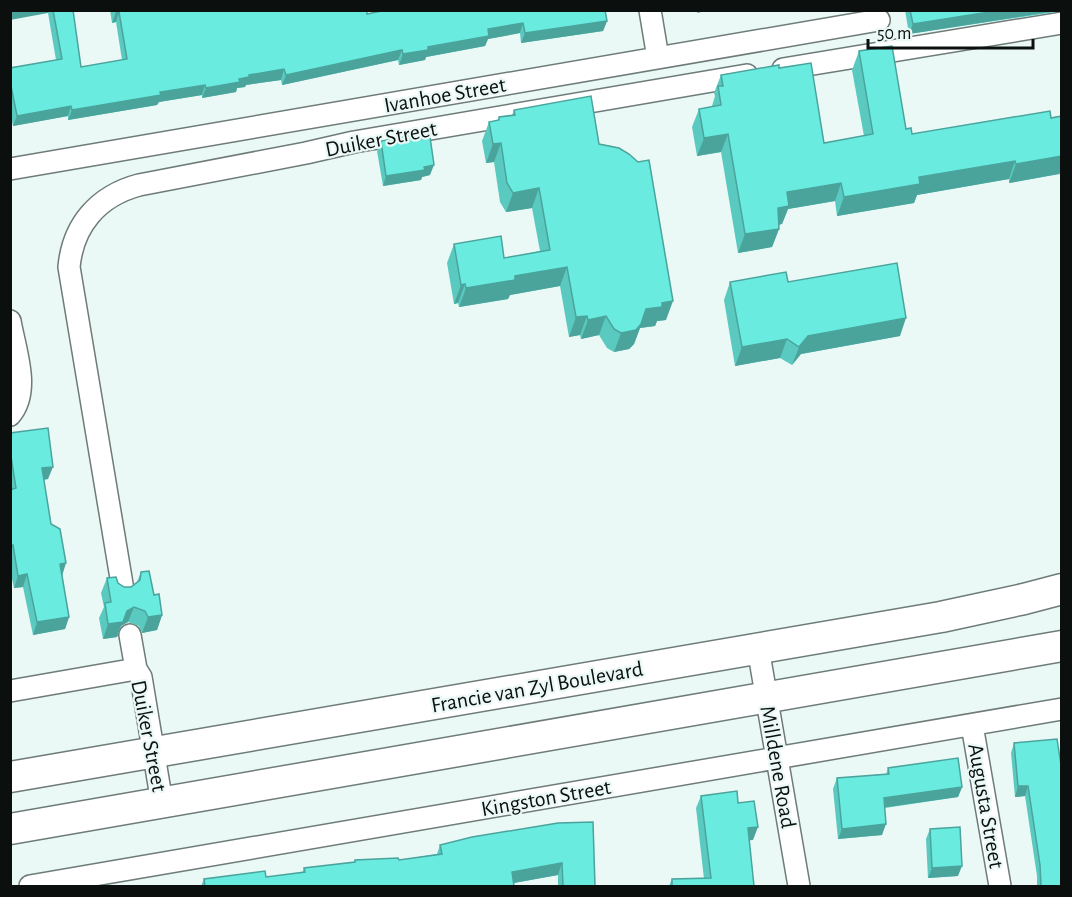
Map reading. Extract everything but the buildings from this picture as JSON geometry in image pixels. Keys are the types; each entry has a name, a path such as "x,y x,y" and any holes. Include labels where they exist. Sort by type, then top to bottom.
{"main road":[{"name":"Francie van Zyl Boulevard","path":"10,777 941,617 1062,589"},
{"path":"941,617 1028,610 1062,602"},
{"path":"10,829 1062,646"}],"street":[{"path":"650,10 658,58"},
{"name":"Ivanhoe Street","path":"10,169 879,20"},
{"name":"Duiker Street","path":"123,590 69,267 74,242 82,224 92,210 112,195 139,185 354,142 1062,24"},
{"path":"10,321 21,383 20,400 13,411"},
{"name":"Duiker Street","path":"130,635 136,669 141,677 162,802"},
{"name":"Milldene Road","path":"758,648 799,886"},
{"name":"Duiker Street","path":"10,691 136,669"},
{"name":"Kingston Street","path":"30,886 1062,709"},
{"name":"Augusta Street","path":"972,725 1000,886"}]}
